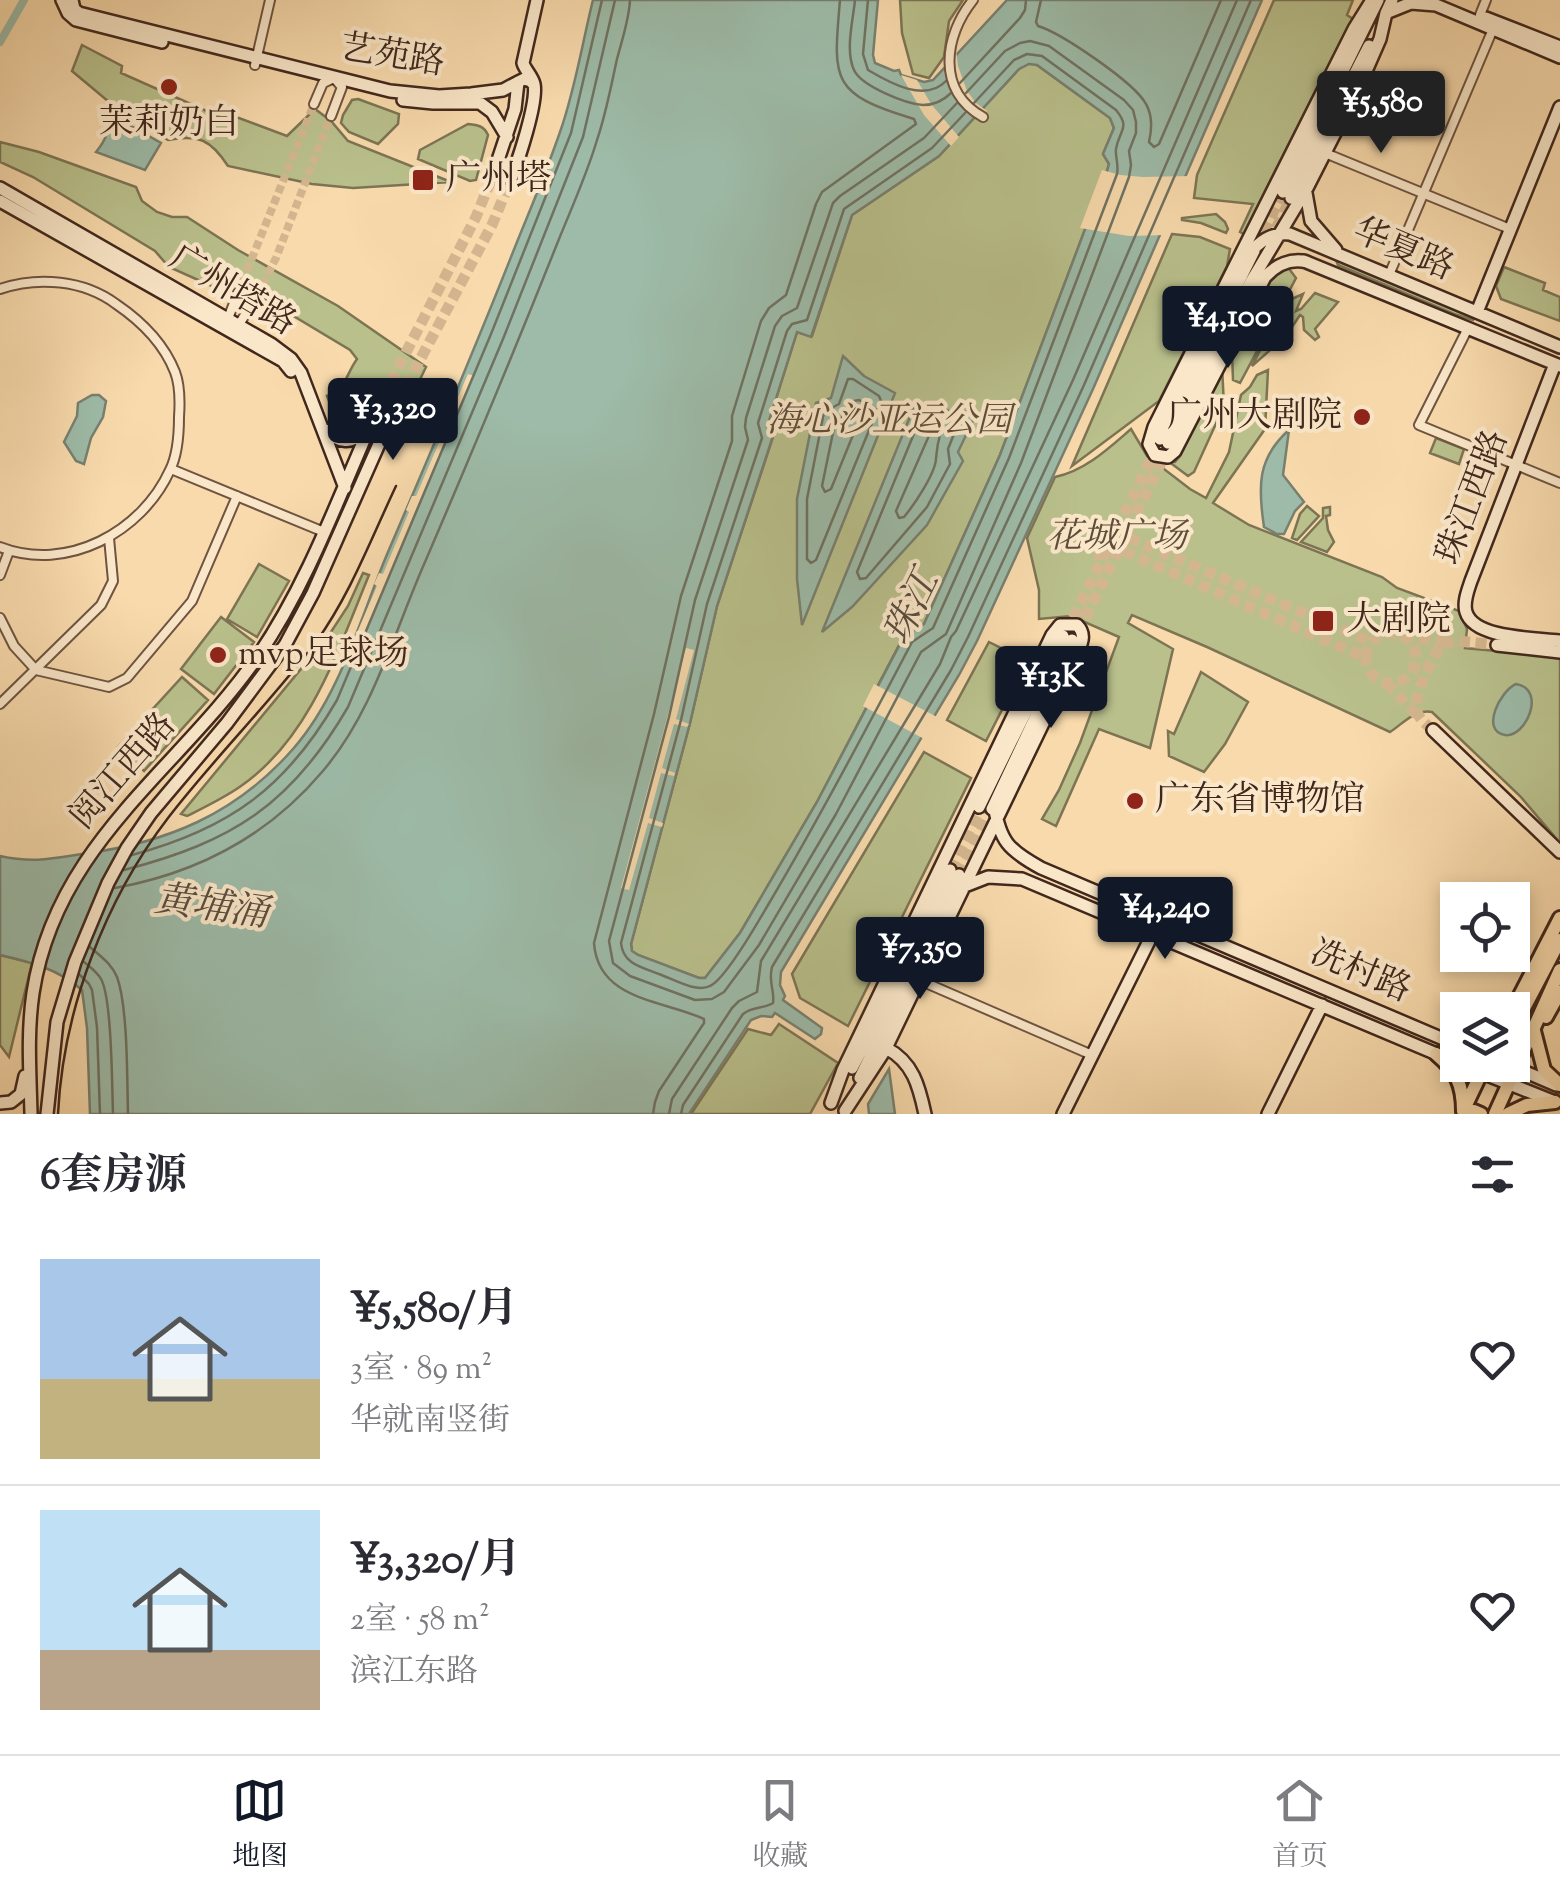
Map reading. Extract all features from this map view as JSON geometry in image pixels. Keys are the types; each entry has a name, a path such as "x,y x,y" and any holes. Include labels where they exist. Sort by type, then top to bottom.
{"main road":[{"name":"艺苑路","path":"62,0 76,20 256,62"},
{"name":"艺苑路","path":"72,0 79,13 333,82 418,102 480,104 492,112 506,137"},
{"path":"511,179 534,85 522,62 537,0"},
{"path":"1307,262 1291,261 1265,277 1175,452 1160,457 1152,452 1149,444 1154,427 1243,275 1281,233 1287,195 1354,29 1375,0"},
{"path":"1243,275 1246,258 1287,195 1392,0"},
{"path":"1441,0 1560,47"},
{"path":"1386,13 1410,3 1428,3 1560,57"},
{"path":"1334,272 1328,262 1330,256 1339,253 1311,221 1307,188 1380,39 1386,13"},
{"name":"艺苑路","path":"333,82 440,96 494,92 527,79 534,85"},
{"path":"494,175 515,109 518,82"},
{"path":"1477,312 1560,107"},
{"name":"广州塔路","path":"0,188 291,359 305,382 342,490"},
{"path":"1287,195 1307,188"},
{"name":"广州塔路","path":"0,201 231,325 282,361 293,374 351,507"},
{"path":"1256,240 1281,233"},
{"name":"华夏路","path":"1281,233 1339,253 1560,347"},
{"path":"1164,441 1256,240"},
{"name":"华夏路","path":"1243,275 1280,260 1307,262 1558,365"},
{"name":"珠江西路","path":"1558,365 1515,464 1467,592 1465,611 1475,626 1485,631 1560,641"},
{"name":"阅江西路","path":"31,1114 31,1014 39,967 59,910 93,849 254,661 291,602 384,397"},
{"name":"阅江西路","path":"48,1114 57,1022 96,910 127,848 285,645 313,593 398,402"},
{"path":"321,426 332,436 348,441 356,439 371,424"},
{"path":"827,1108 954,874 976,861 1082,644 1083,633 1076,625 1064,624 1052,635 954,874 844,1113"},
{"path":"844,1113 886,1048 919,980 967,828 1068,638 994,805 976,861"},
{"path":"1497,645 1560,652"},
{"path":"1433,730 1560,852"},
{"name":"冼村路","path":"994,805 1004,841 1027,860 1440,1037"},
{"path":"1020,878 1018,866 1027,860"},
{"name":"冼村路","path":"954,874 1020,878 1440,1056"},
{"path":"1522,992 1560,918"},
{"path":"1063,1114 1152,935"},
{"path":"1530,996 1560,940"},
{"path":"1530,1036 1560,970"},
{"path":"1534,1029 1545,1019 1560,992"},
{"path":"1268,1114 1322,1005"},
{"path":"1534,1029 1541,1062 1559,1093"},
{"path":"886,1048 900,1055 914,1076 925,1114"},
{"path":"1440,1050 1436,1054 1462,1086 1462,1112"},
{"path":"2,1109 21,1094 29,1052"},
{"path":"1530,1076 1559,1093"},
{"path":"1462,1112 1477,1082"},
{"name":"冼村路","path":"1505,1082 1559,1093"},
{"path":"1495,1114 1508,1084"},
{"path":"1508,1114 1559,1093"},
{"path":"1462,1112 1480,1114"}],"street":[{"path":"256,62 270,0"},
{"path":"973,0 959,18 949,52 950,72 958,92 983,117"},
{"path":"1480,16 1486,0"},
{"path":"1390,275 1493,29"},
{"path":"314,104 333,82"},
{"path":"331,116 333,82"},
{"path":"1325,154 1510,230"},
{"path":"0,288 31,282 81,286 110,299 144,326 177,376 178,434 171,469 128,525 88,548 58,554 5,549 0,576"},
{"path":"231,325 238,292"},
{"path":"231,325 257,296"},
{"path":"1468,328 1420,425 1560,483"},
{"path":"171,469 324,532"},
{"path":"0,618 14,646 36,670 109,687 127,678 192,601 237,496"},
{"path":"0,704 101,605 113,581 109,538"},
{"path":"919,980 1092,1055"}],"green space":[{"path":"900,0 963,0 949,21 944,57 929,78 913,74 902,33"},
{"path":"1274,0 1353,0 1347,15 1353,19 1246,235 1240,232 1253,204 1194,198 1197,175"},
{"path":"82,45 122,66 121,73 220,117 239,118 287,136 315,109 348,141 451,182 353,188 312,184 228,166 203,141 168,140 115,107 72,71"},
{"name":"海心沙亚运公园","path":"1029,63 1110,118 1114,128 1103,154 1109,164 1107,171 1000,455 924,624 915,630 908,628 817,802 740,933 705,978 638,955 631,944 717,606 775,431 767,427 797,332 812,336 852,215 939,156 1019,69"},
{"path":"352,100 399,114 398,124 378,144 349,132 341,123"},
{"path":"468,124 480,126 488,135 476,180 418,159 420,150"},
{"path":"0,142 136,187 142,201 157,212 187,217 338,306 426,367 410,400 381,390 362,427 352,432 339,427 327,396 343,384 357,359 350,350 255,293 216,288 169,267 155,251 33,177 0,162"},
{"path":"1216,214 1225,222 1226,233 1182,220 1182,218"},
{"path":"1172,234 1200,237 1230,249 1227,266 1159,401 1072,466"},
{"path":"1339,259 1475,316 1473,320 1454,314 1338,265"},
{"path":"1287,266 1296,278 1240,383 1233,380 1232,351 1270,278"},
{"path":"1504,267 1545,283 1543,290 1560,297 1560,321 1501,299 1496,286"},
{"path":"1315,293 1338,302 1315,329 1319,337 1315,340 1304,330 1300,315 1286,336 1252,366 1285,302 1303,294 1296,311"},
{"path":"1222,366 1224,406 1194,472 1188,476 1168,461 1175,462 1180,456"},
{"name":"花城广场","path":"1268,370 1265,429 1213,503 1249,525 1459,611 1467,629 1465,648 1560,657 1560,843 1520,796 1432,712 1414,715 1390,732 1132,615 1128,623 1173,649 1150,748 1099,729 1056,826 1042,819 1080,743 1119,637 1071,616 1039,619 1039,590 1027,538 1055,477 1086,464 1131,429 1147,456 1206,498 1229,452 1241,395 1257,375"},
{"path":"1436,438 1464,449 1459,464 1430,453"},
{"path":"1307,506 1319,516 1297,540 1292,538"},
{"path":"1330,507 1330,515 1326,516 1334,542 1327,552 1301,542 1323,518 1323,508"},
{"name":"mvp足球场","path":"259,564 289,581 257,637 227,619"},
{"path":"363,573 369,575 333,662 304,718 286,743 235,790 187,816 181,814 329,635"},
{"name":"mvp足球场","path":"221,617 254,642 214,694 181,669"},
{"path":"989,642 1027,661 986,741 947,720"},
{"path":"1201,672 1248,702 1204,772 1169,756 1168,731 1174,734"},
{"path":"182,677 208,700 144,771 118,747"},
{"path":"924,752 971,778 848,1026 800,998 792,974"},
{"path":"0,955 32,963 9,1057 0,1045"},
{"path":"779,1024 838,1063 810,1114 691,1114 748,1029 771,1035"}],"water":[{"name":"黄埔涌","path":"593,0 878,0 875,63 924,82 933,80 1007,0 1262,0 1093,389 977,641 781,972 783,1000 822,1028 821,1034 815,1039 775,1013 751,1020 689,1114 90,1114 82,990 44,967 0,955 0,856 32,860 113,849 198,822 224,808 271,772 310,727 348,655 543,177 570,100","holes":["1037,65 1110,118 1114,128 1103,154 1109,164 1107,171 1000,455 924,624 915,630 909,627 817,802 740,933 705,978 638,955 631,944 717,606 775,430 767,427 797,332 811,337 852,215 939,156 1019,69"]},
{"path":"108,113 161,143 145,170 96,152 106,134"},
{"path":"843,356 864,376 895,393 802,625 797,579 797,499 816,403 831,398"},
{"path":"92,395 106,401 84,464 76,461 64,442 77,416 78,403"},
{"path":"916,402 950,411 977,412 958,452 963,461 927,525 852,607 822,632"},
{"path":"1289,430 1283,475 1304,502 1284,534 1277,534 1264,527 1262,474 1271,451"},
{"path":"1516,684 1525,688 1532,703 1526,722 1513,734 1505,735 1498,732 1493,719 1504,694"},
{"path":"889,1069 895,1114 869,1114 868,1104"}],"pier":[{"path":"956,50 967,91 987,111 978,121 961,105 946,76 944,62"},
{"path":"901,75 917,80 959,137 951,146 924,115"},
{"path":"1102,170 1143,177 1191,176 1165,235 1129,236 1080,228"},
{"path":"468,374 474,376 360,644 353,642 377,586 374,584 379,573 383,574 409,512 406,510 412,496 416,496 441,438 438,436 443,424"},
{"path":"686,648 694,650 676,719 689,724 674,724 662,768 675,773 661,773 649,818 663,823 662,827 648,823 629,890 621,888"},
{"path":"874,684 939,718 926,740 863,706"}],"waterway":[{"path":"0,42 24,0"}],"tunnel":[{"path":"238,293 314,104"},
{"path":"257,296 276,258 331,116"},
{"path":"383,397 476,217 493,175"},
{"path":"398,401 492,225 511,179"},
{"path":"1256,247 1283,192"},
{"path":"1269,243 1291,198"},
{"path":"1078,633 1175,434"},
{"path":"1066,633 1157,447"},
{"path":"1100,560 1100,535 1120,518"},
{"path":"1129,538 1371,642"},
{"path":"1124,551 1366,658"},
{"path":"1391,633 1409,640 1416,658 1409,676 1391,683 1373,676 1366,658 1373,640 1391,633"},
{"path":"1403,636 1448,642"},
{"path":"1433,730 1420,717 1416,705 1424,677 1442,644 1459,641 1497,645"},
{"path":"1386,683 1418,716"},
{"path":"950,870 983,802"},
{"path":"959,875 995,803"}],"tram line":[{"path":"58,1114 68,1035 78,996 125,884 168,818 316,642 350,586 396,486"}],"place":[{"name":"茉莉奶白","path":"169,87"},
{"name":"广州塔","path":"423,180"},
{"name":"广州大剧院","path":"1362,417"},
{"name":"大剧院","path":"1323,621"},
{"name":"mvp足球场","path":"218,655"},
{"name":"广东省博物馆","path":"1135,801"}],"water label":[{"name":"珠江","path":"914,609"}]}
